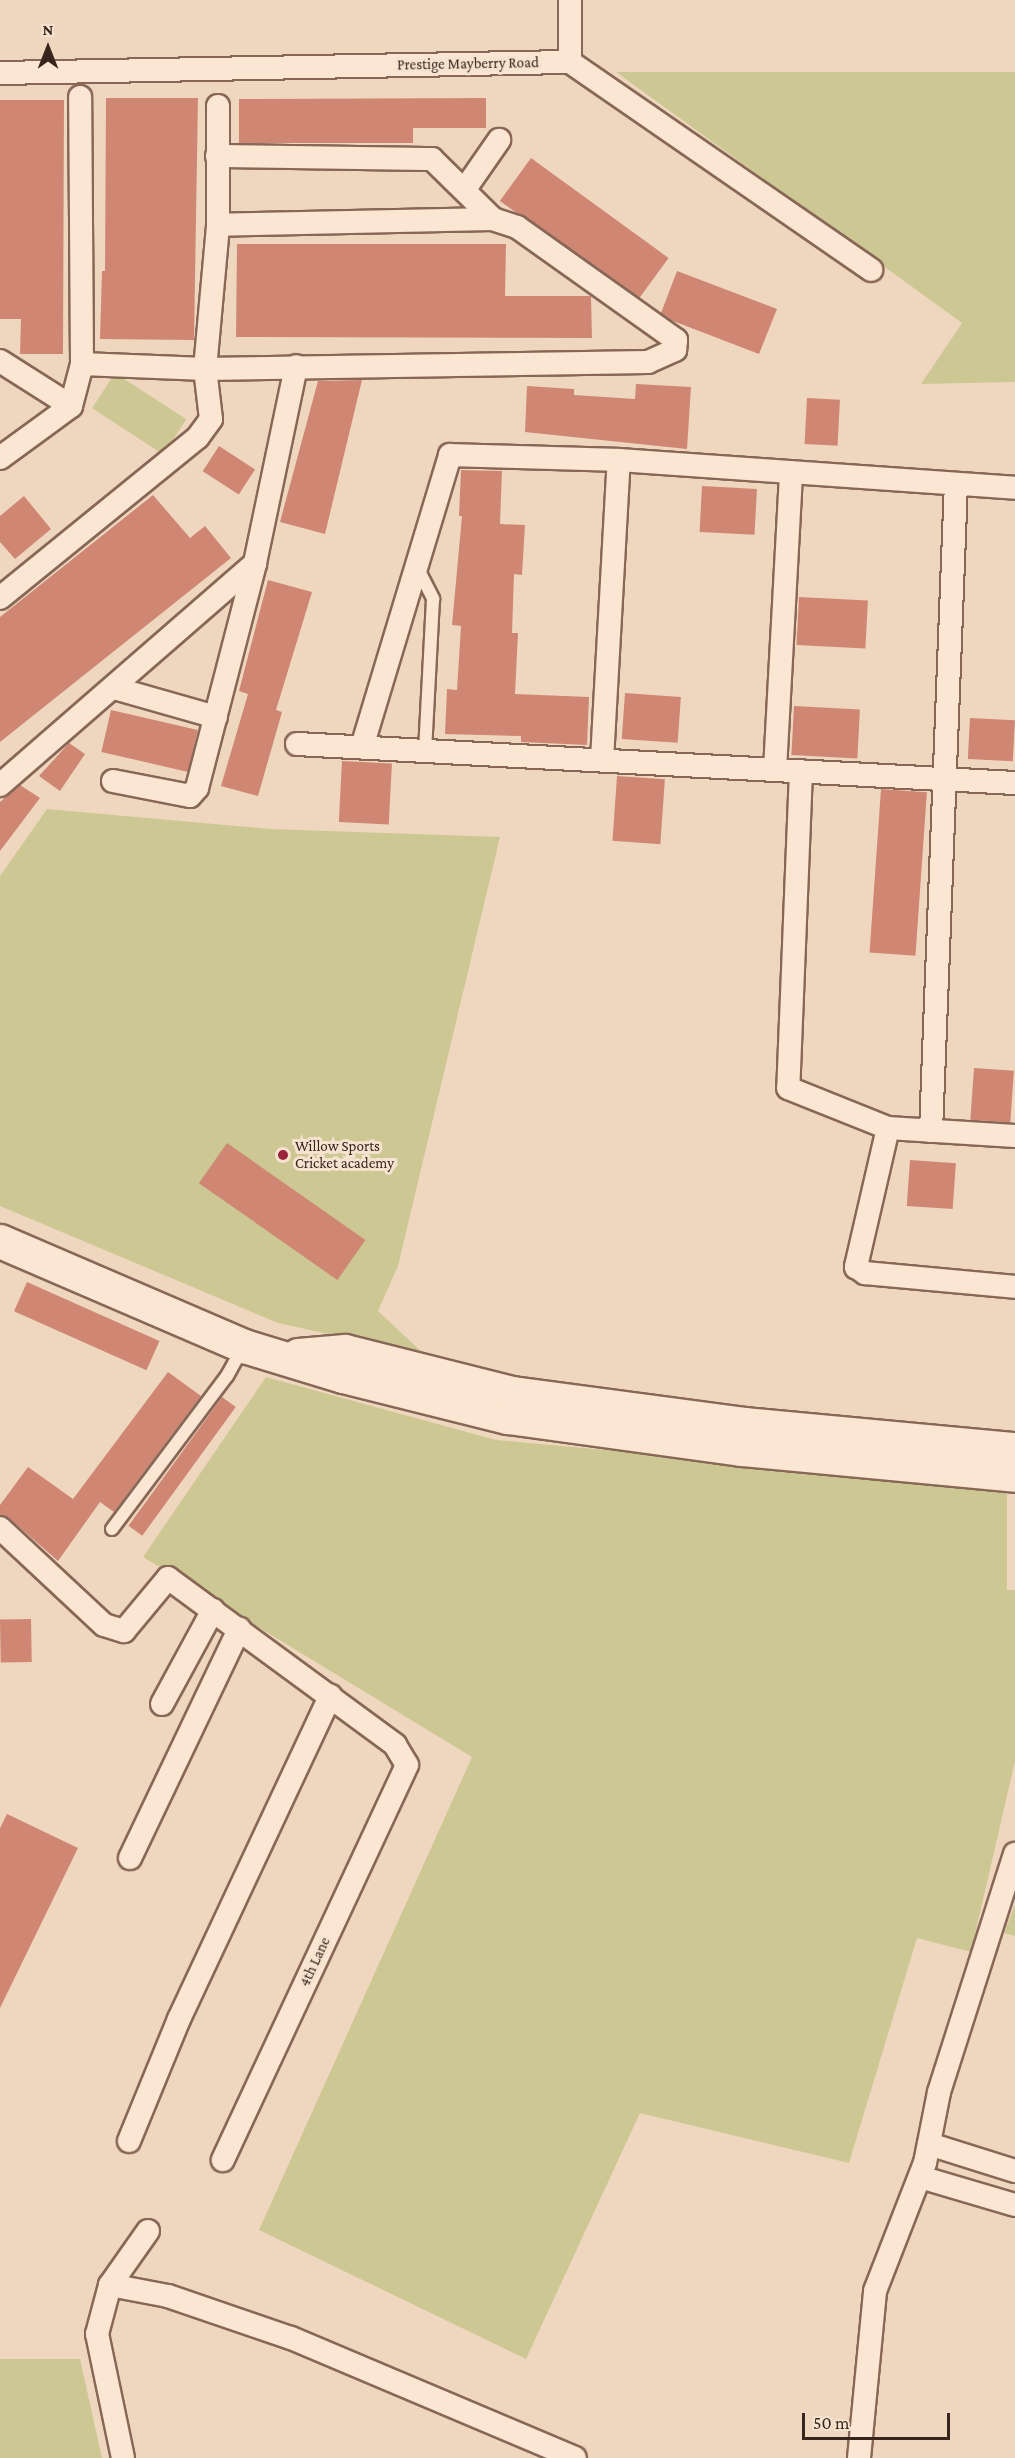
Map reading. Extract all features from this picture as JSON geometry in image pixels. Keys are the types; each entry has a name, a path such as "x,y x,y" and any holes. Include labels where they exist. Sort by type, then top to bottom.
{"street":[{"path":"570,0 570,62 872,270"},
{"name":"Prestige Mayberry Road","path":"0,73 570,62"},
{"path":"0,458 71,406 82,364 80,97"},
{"path":"0,598 198,437 211,419 205,369 218,225 218,106"},
{"path":"465,189 499,140"},
{"path":"217,156 432,159 493,219"},
{"path":"82,364 205,369 648,362 675,350 676,340 517,226 493,219 218,225"},
{"path":"0,361 71,406"},
{"path":"113,781 194,794 255,563 296,366"},
{"path":"362,747 450,455 619,460 1015,488"},
{"path":"602,760 619,460"},
{"path":"775,770 791,472"},
{"path":"931,1131 947,779 956,484"},
{"path":"0,785 255,563"},
{"path":"114,688 216,717"},
{"path":"297,744 1015,783"},
{"path":"801,771 788,1088 888,1128 1015,1136"},
{"path":"888,1128 856,1268 865,1273 1015,1287"},
{"path":"0,1241 243,1346 284,1356 343,1376 508,1417 741,1449 1015,1475"},
{"path":"284,1356 345,1351 512,1393 744,1424 1015,1449"},
{"path":"0,1528 104,1625 124,1631 168,1578 330,1696 179,2019 129,2141"},
{"path":"162,1704 213,1610"},
{"path":"130,1858 239,1629"},
{"name":"4th Lane","path":"223,2160 406,1765 395,1744 330,1696"},
{"path":"859,2458 875,2291 920,2177 939,2092 1015,1854"},
{"path":"929,2144 1015,2171"},
{"path":"920,2177 1015,2205"},
{"path":"123,2458 97,2334 110,2285 148,2231"},
{"path":"110,2285 168,2296 291,2338 575,2458"}],"lane":[{"path":"417,566 433,599 425,751"},
{"path":"112,1529 227,1376 243,1346"}],"shaded area":[{"path":"616,72 1015,72 1015,382 921,384 962,323"},
{"path":"115,373 186,419 163,455 92,408"},
{"name":"Willow Sports Cricket academy","path":"47,809 270,829 500,837 398,1266 378,1311 425,1355 278,1323 0,1206 0,876"},
{"path":"266,1377 496,1440 1007,1487 1007,1590 1015,1590 1015,1761 971,1952 917,1938 849,2163 640,2113 526,2359 259,2230 472,1757 143,1557"},
{"path":"1015,1904 1015,1936 1004,1933"},
{"path":"0,2359 80,2359 102,2458 0,2458"}],"building":[{"path":"106,98 198,98 194,340 100,339 102,271 105,271"},
{"path":"486,98 486,128 413,128 413,143 239,143 239,99"},
{"path":"0,100 64,100 63,354 20,354 21,319 0,319"},
{"path":"531,158 669,258 637,301 500,201"},
{"path":"237,244 506,244 505,296 591,296 592,338 236,337"},
{"path":"677,271 777,309 759,354 673,321 661,313"},
{"path":"362,380 325,534 280,522 318,381"},
{"path":"636,384 691,387 687,449 525,432 527,386 574,389 574,395 635,399"},
{"path":"807,398 840,400 838,446 805,444"},
{"path":"219,446 255,469 239,495 203,471"},
{"path":"461,470 502,471 500,524 525,525 522,575 514,574 512,633 518,633 515,694 589,697 587,745 521,742 521,736 445,734 447,689 457,690 461,626 452,625 462,516 459,516"},
{"path":"702,486 757,489 755,535 700,532"},
{"path":"153,495 190,538 205,526 231,558 0,742 0,617"},
{"path":"24,496 51,529 15,559 0,542 0,516"},
{"path":"268,580 312,592 276,710 282,712 258,796 221,786 248,694 239,691"},
{"path":"799,597 868,601 865,649 796,645"},
{"path":"625,693 681,697 678,743 622,739"},
{"path":"794,706 860,709 857,758 791,755"},
{"path":"111,710 198,730 188,772 101,752"},
{"path":"970,718 1015,720 1013,761 968,759"},
{"path":"69,743 85,754 60,791 39,776"},
{"path":"342,761 392,764 389,825 339,822"},
{"path":"617,776 665,779 660,844 612,841"},
{"path":"20,785 40,798 0,851 0,802"},
{"path":"881,789 927,792 915,956 870,953"},
{"path":"974,1068 1014,1071 1010,1123 970,1120"},
{"path":"227,1143 365,1240 337,1280 199,1183"},
{"path":"910,1160 956,1163 953,1209 907,1206"},
{"path":"27,1282 159,1341 146,1370 14,1311"},
{"path":"168,1372 201,1396 114,1512 100,1502 58,1561 9,1518 0,1515 0,1505 28,1467 73,1499"},
{"path":"222,1397 236,1407 142,1536 129,1526"},
{"path":"31,1619 32,1662 1,1663 0,1620"},
{"path":"7,1814 78,1848 0,2008 0,1828"}],"place":[{"name":"Willow Sports Cricket academy","path":"283,1155"}]}
